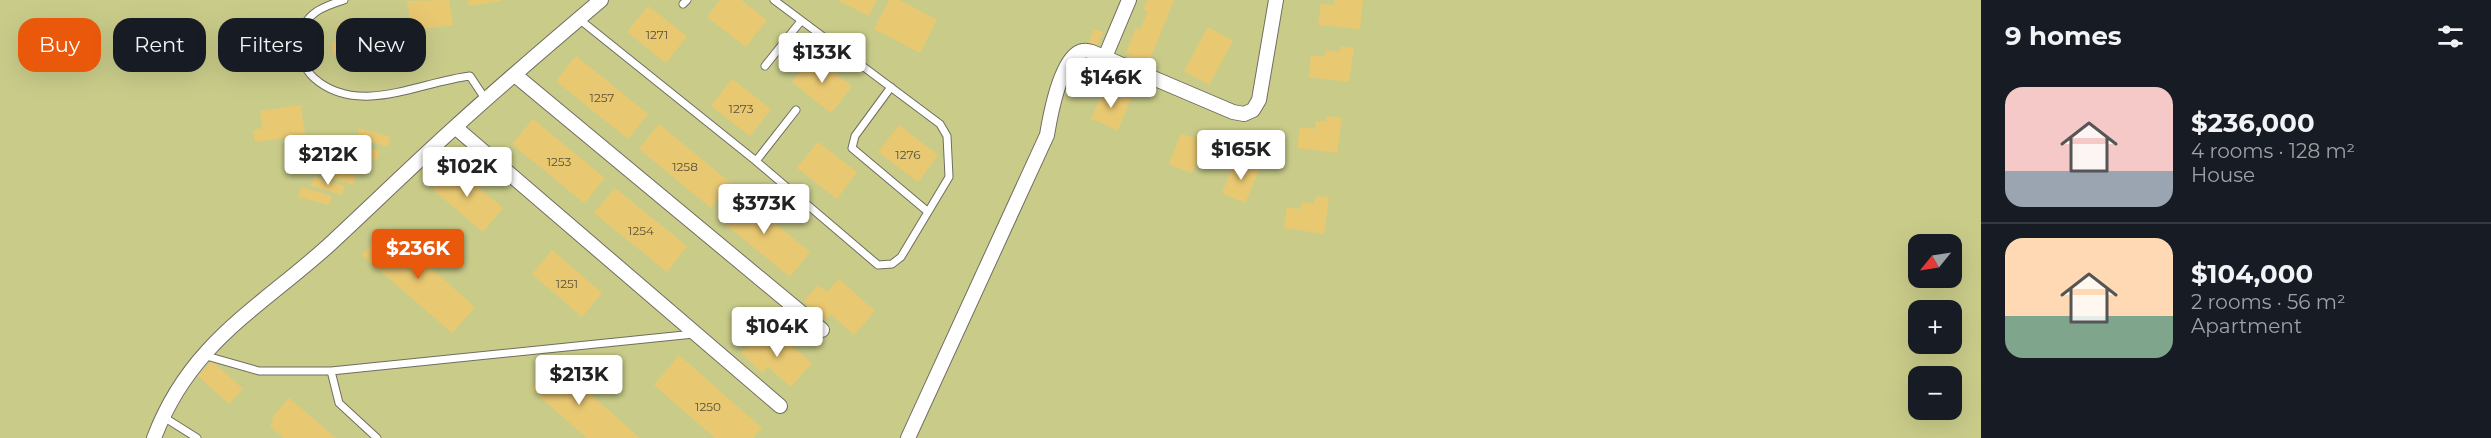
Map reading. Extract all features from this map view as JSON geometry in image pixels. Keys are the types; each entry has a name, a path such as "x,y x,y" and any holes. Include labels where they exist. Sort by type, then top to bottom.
{"street":[{"path":"154,438 162,416 183,382 203,355 234,322 326,247 455,127 601,0"},
{"path":"1105,57 1129,0"},
{"path":"908,438 1047,135 1059,83 1073,56 1082,51 1092,52 1233,112 1244,114 1254,110 1259,100 1276,0"},
{"path":"515,75 822,330"},
{"path":"455,127 780,406"}],"lane":[{"path":"344,0 310,15 301,34 300,54 307,72 320,83 333,91 351,96 376,96 470,76 486,100"},
{"path":"579,19 756,161 879,265 891,264 901,257 949,177 947,136 940,124 774,0"},
{"path":"765,66 801,21"},
{"path":"891,87 855,136 852,148 927,211"},
{"path":"756,161 796,110"},
{"path":"203,355 259,370 331,371 695,334"},
{"path":"331,371 339,403 378,438"},
{"path":"162,416 196,438"}],"green space":[{"path":"0,0 1981,0 1981,438 0,438"}],"building":[{"path":"449,0 453,25 426,29 426,18 410,18 407,1"},
{"path":"468,0 501,0 501,1 469,6"},
{"path":"720,0 741,0 767,20 746,47 707,17"},
{"path":"838,0 877,0 868,16"},
{"path":"889,0 900,0 937,20 920,53 874,29"},
{"path":"1147,0 1174,0 1146,69 1128,61 1130,54 1126,53 1136,28 1140,30 1148,12 1143,10"},
{"path":"1335,0 1363,0 1360,29 1318,25 1321,4 1334,5"},
{"path":"648,6 687,36 666,63 627,32"},
{"path":"1208,27 1233,41 1209,85 1184,71"},
{"path":"1094,29 1103,32 1097,46 1089,42"},
{"path":"336,41 336,55 333,55 331,42"},
{"path":"1341,46 1354,48 1349,82 1309,77 1311,55 1325,57 1326,50 1340,52"},
{"path":"576,56 648,114 628,139 556,81"},
{"path":"813,56 852,86 831,113 792,82"},
{"path":"732,79 771,109 750,136 711,106"},
{"path":"1104,88 1131,99 1118,130 1091,119"},
{"path":"301,105 305,135 255,142 253,130 262,128 260,111"},
{"path":"1327,116 1342,118 1337,153 1297,148 1300,127 1315,129 1316,121 1326,122"},
{"path":"533,119 605,178 584,203 512,144"},
{"path":"659,124 731,183 711,208 639,149"},
{"path":"899,125 938,155 918,182 878,152"},
{"path":"359,128 391,137 388,147 357,138"},
{"path":"1181,133 1195,139 1197,134 1206,137 1192,173 1169,164"},
{"path":"349,142 380,151 377,161 346,152"},
{"path":"818,142 857,172 837,199 797,168"},
{"path":"337,155 368,164 365,173 334,164"},
{"path":"1235,161 1248,166 1250,161 1261,166 1245,203 1222,193"},
{"path":"452,165 503,208 483,232 432,189"},
{"path":"325,167 356,175 353,185 322,176"},
{"path":"314,177 345,186 342,195 311,186"},
{"path":"301,187 332,196 329,205 298,197"},
{"path":"615,188 687,246 667,272 594,213"},
{"path":"738,193 810,252 790,277 718,218"},
{"path":"1316,196 1329,198 1324,234 1284,228 1287,207 1301,209 1302,202 1314,204"},
{"path":"386,228 475,307 452,333 362,255"},
{"path":"552,250 602,293 582,317 532,274"},
{"path":"839,279 875,311 854,335 831,314 826,320 804,301 818,285 827,292"},
{"path":"775,331 812,363 791,387 768,367 762,373 741,353 755,337 764,345"},
{"path":"679,355 762,428 753,438 715,438 654,385"},
{"path":"212,361 243,389 229,404 198,376"},
{"path":"554,362 640,438 587,438 531,389"},
{"path":"289,398 336,438 284,438 270,426 274,421 271,419"}]}
